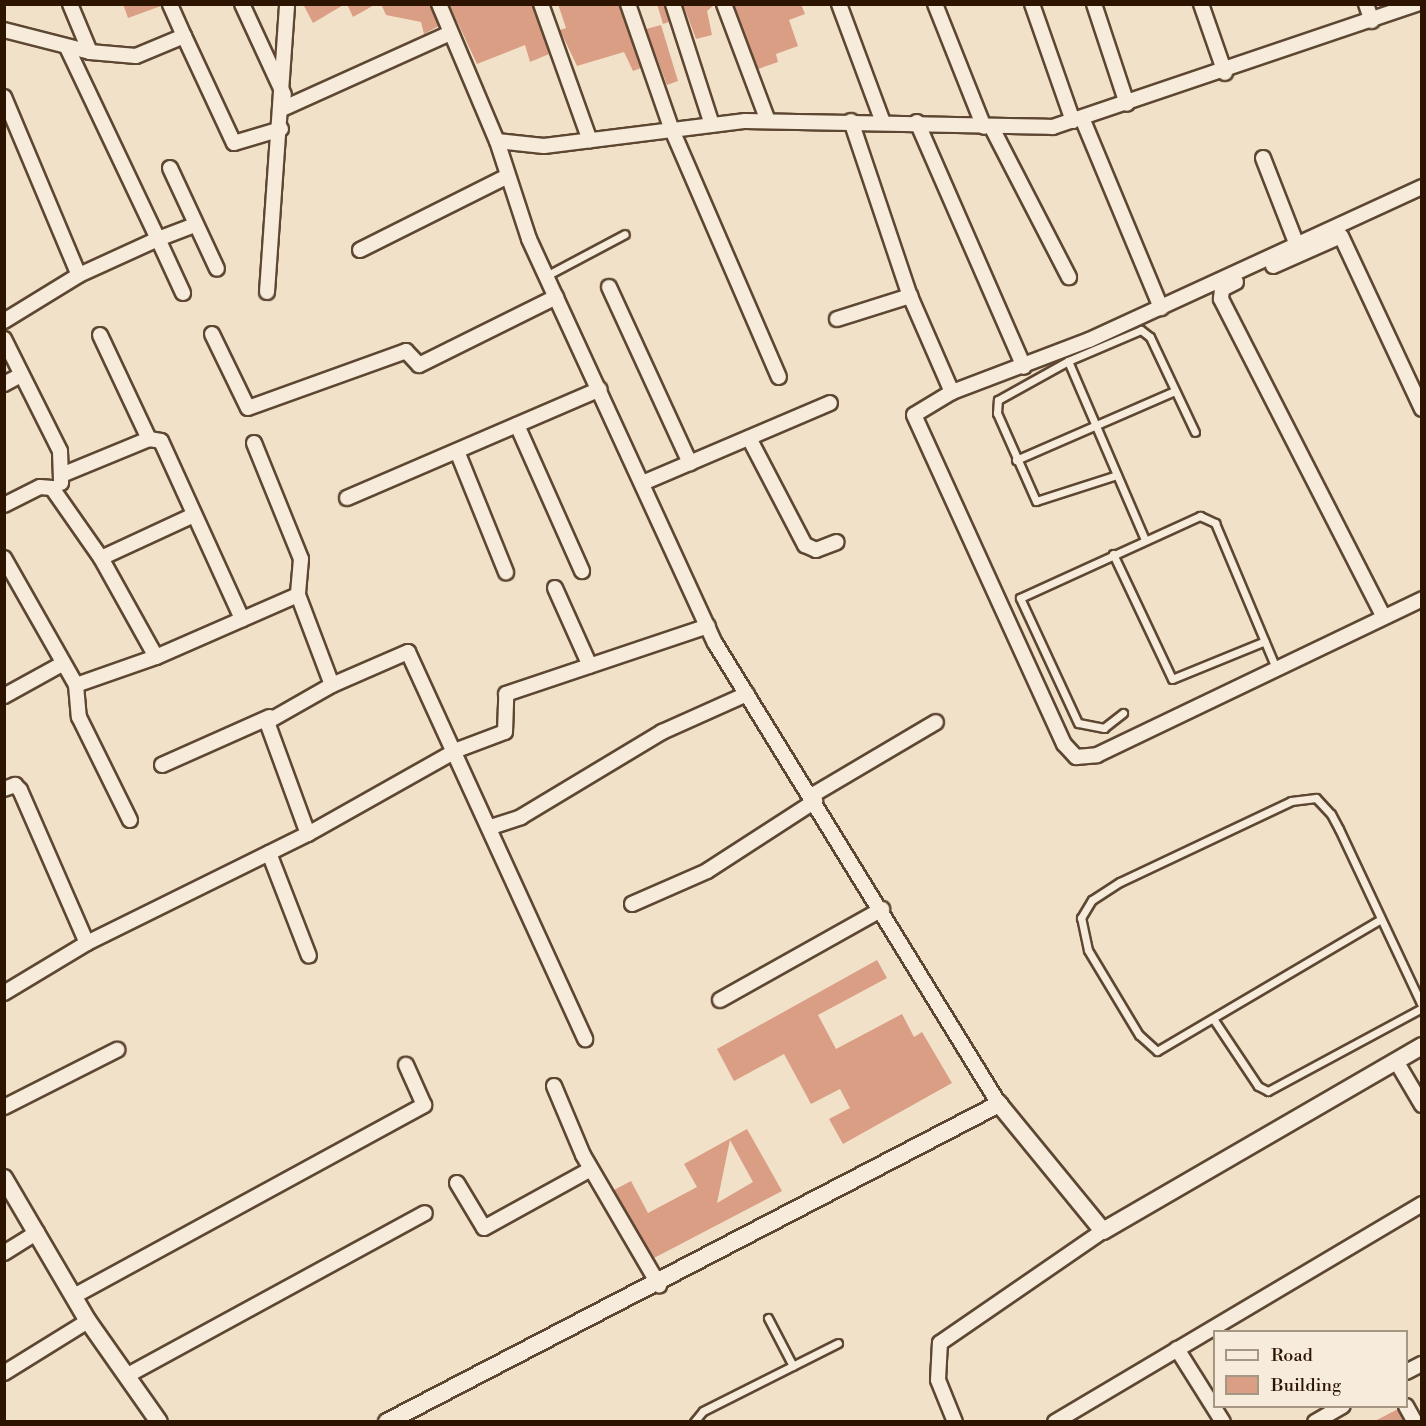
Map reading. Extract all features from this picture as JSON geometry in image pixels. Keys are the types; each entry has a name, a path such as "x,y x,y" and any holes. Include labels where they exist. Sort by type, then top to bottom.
{"street":[{"path":"70,4 90,52"},
{"path":"170,4 234,143 280,129"},
{"path":"242,4 283,103"},
{"path":"267,292 283,103 287,4"},
{"path":"439,4 497,141 546,276 645,482 708,626 747,694 882,909 999,1104 1103,1231"},
{"path":"541,4 590,141"},
{"path":"628,4 672,130 779,376"},
{"path":"673,4 712,125"},
{"path":"724,4 768,121"},
{"path":"839,4 883,122"},
{"path":"935,4 988,127 1069,277"},
{"path":"1032,4 1077,120 1161,308"},
{"path":"1094,4 1127,104"},
{"path":"1201,4 1225,73"},
{"path":"1366,4 1372,21"},
{"path":"497,141 544,147 712,125 768,121 917,122 988,127 1053,128 1225,73 1417,4"},
{"path":"6,28 90,52 136,56 184,36"},
{"path":"283,103 450,33"},
{"path":"67,47 183,293"},
{"path":"4,97 79,275"},
{"path":"851,122 910,296 951,392"},
{"path":"917,122 1024,367"},
{"path":"1263,158 1297,245"},
{"path":"170,168 216,269"},
{"path":"360,250 508,176"},
{"path":"1422,187 1161,308 1024,367 951,392 921,408 915,419 1070,752 1085,759 1422,599"},
{"path":"4,321 79,275 195,225"},
{"path":"1383,616 1220,292 1341,236 1422,409"},
{"path":"609,287 690,463"},
{"path":"837,319 910,296"},
{"path":"212,334 248,408 406,351 419,365 556,297"},
{"path":"100,335 149,439"},
{"path":"4,339 60,451 64,474 58,494"},
{"path":"4,384 21,375"},
{"path":"347,498 600,389"},
{"path":"645,482 830,404"},
{"path":"517,425 582,571"},
{"path":"749,438 805,545 816,550 837,542"},
{"path":"64,474 149,439 164,444 242,619"},
{"path":"254,443 301,559 298,595 332,685"},
{"path":"457,451 506,572"},
{"path":"4,506 40,487 58,494 102,558 156,657"},
{"path":"102,558 194,515"},
{"path":"4,558 62,664 76,685 79,717 129,820"},
{"path":"555,588 590,666"},
{"path":"76,685 156,657 298,595"},
{"path":"4,993 87,943 308,834 457,750 506,732 506,694 708,626"},
{"path":"162,765 408,652 457,750 585,1039"},
{"path":"4,696 62,664"},
{"path":"491,827 521,817 662,732 747,694"},
{"path":"270,717 269,735 308,834"},
{"path":"632,904 707,872 813,798 936,722"},
{"path":"4,789 15,785 20,790 87,943"},
{"path":"269,853 309,956"},
{"path":"720,1000 882,909"},
{"path":"956,1422 938,1380 940,1343 1103,1231 1422,1046"},
{"path":"4,1107 117,1050"},
{"path":"1396,1061 1422,1105"},
{"path":"74,1296 424,1105 406,1065"},
{"path":"554,1086 591,1169 659,1285"},
{"path":"387,1422 659,1285 999,1104"},
{"path":"457,1183 484,1228 591,1169"},
{"path":"4,1179 88,1321 159,1422"},
{"path":"1055,1422 1422,1204"},
{"path":"128,1375 425,1213"},
{"path":"4,1253 37,1232"},
{"path":"4,1373 88,1321"},
{"path":"1177,1349 1213,1406"},
{"path":"1408,1371 1422,1364"},
{"path":"1214,1408 1223,1422"},
{"path":"1315,1422 1341,1408"},
{"path":"1407,1408 1414,1422"}],"lane":[{"path":"546,276 625,234"},
{"path":"1117,475 1039,502 1016,460 997,413 998,400 1068,361 1141,330 1150,337 1195,432"},
{"path":"1068,361 1145,540"},
{"path":"1016,460 1175,392"},
{"path":"1123,713 1104,728 1078,723 1020,598 1145,540 1209,516 1276,668"},
{"path":"1113,554 1172,679 1265,641"},
{"path":"1214,1020 1258,1086 1268,1091 1422,1007 1381,919 1332,814 1316,798 1306,797 1092,900 1081,918 1088,950 1147,1045 1166,1050 1214,1020 1381,919"},
{"path":"768,1318 793,1366"},
{"path":"694,1422 703,1411 838,1343"}],"building":[{"path":"123,4 161,4 161,6 128,18"},
{"path":"303,4 345,4 313,23"},
{"path":"347,4 376,4 353,17"},
{"path":"381,4 430,4 439,26 424,34 421,22 386,15"},
{"path":"449,4 532,4 549,54 530,62 525,45 477,64"},
{"path":"558,4 619,4 641,68 633,71 624,52 577,66 560,30 566,28"},
{"path":"657,4 664,4 669,22 663,24"},
{"path":"683,4 715,4 707,11 712,35 696,39"},
{"path":"734,4 801,4 805,14 789,20 798,46 776,54 778,62 758,69"},
{"path":"661,25 678,81 667,85 646,29"},
{"path":"877,960 887,978 818,1015 836,1049 902,1014 914,1037 922,1032 952,1083 843,1144 829,1119 850,1108 840,1089 811,1104 784,1054 734,1081 717,1049"},
{"path":"747,1129 782,1191 654,1258 614,1190 631,1181 648,1213 697,1187 684,1164","holes":["730,1140 753,1182 717,1203"]},
{"path":"1398,1409 1404,1422 1373,1422"}]}
